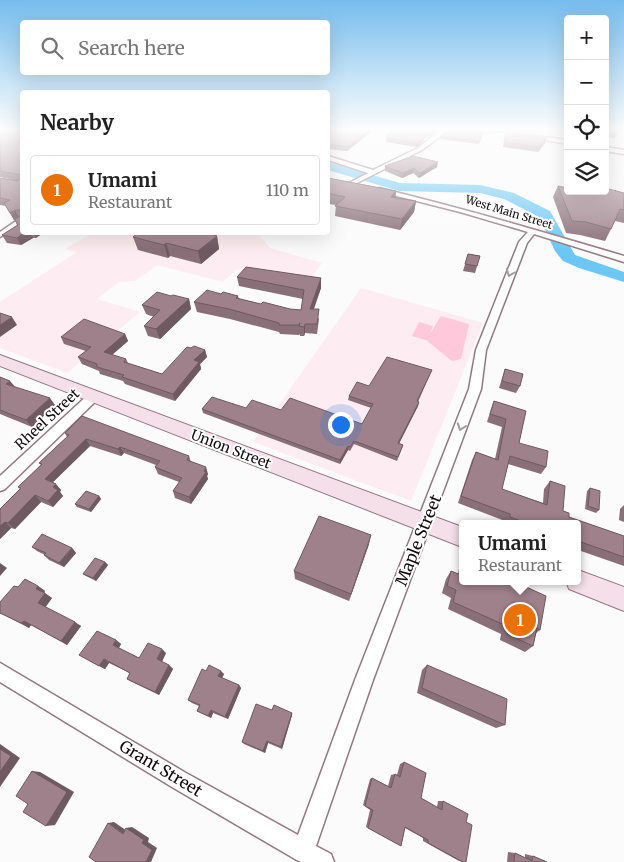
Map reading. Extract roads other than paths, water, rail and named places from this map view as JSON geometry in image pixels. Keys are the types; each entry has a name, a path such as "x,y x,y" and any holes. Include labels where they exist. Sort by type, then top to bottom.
{"main road":[{"name":"Union Street","path":"0,360 459,536"},
{"path":"581,583 624,599"}],"street":[{"path":"359,169 369,173 377,169"},
{"name":"West Main Street","path":"369,173 358,180 346,184 438,204 624,259"},
{"path":"0,235 20,222"},
{"name":"Maple Street","path":"303,851 370,664 474,389 481,350 522,242 533,231"},
{"name":"Rheel Street","path":"0,485 94,396"},
{"name":"Grant Street","path":"0,672 179,780 323,862"}],"waterway":[{"path":"339,169 399,187 480,189 509,196 545,214 563,251 569,258 624,277"}],"place":[{"name":"Umami","path":"520,620"}]}
